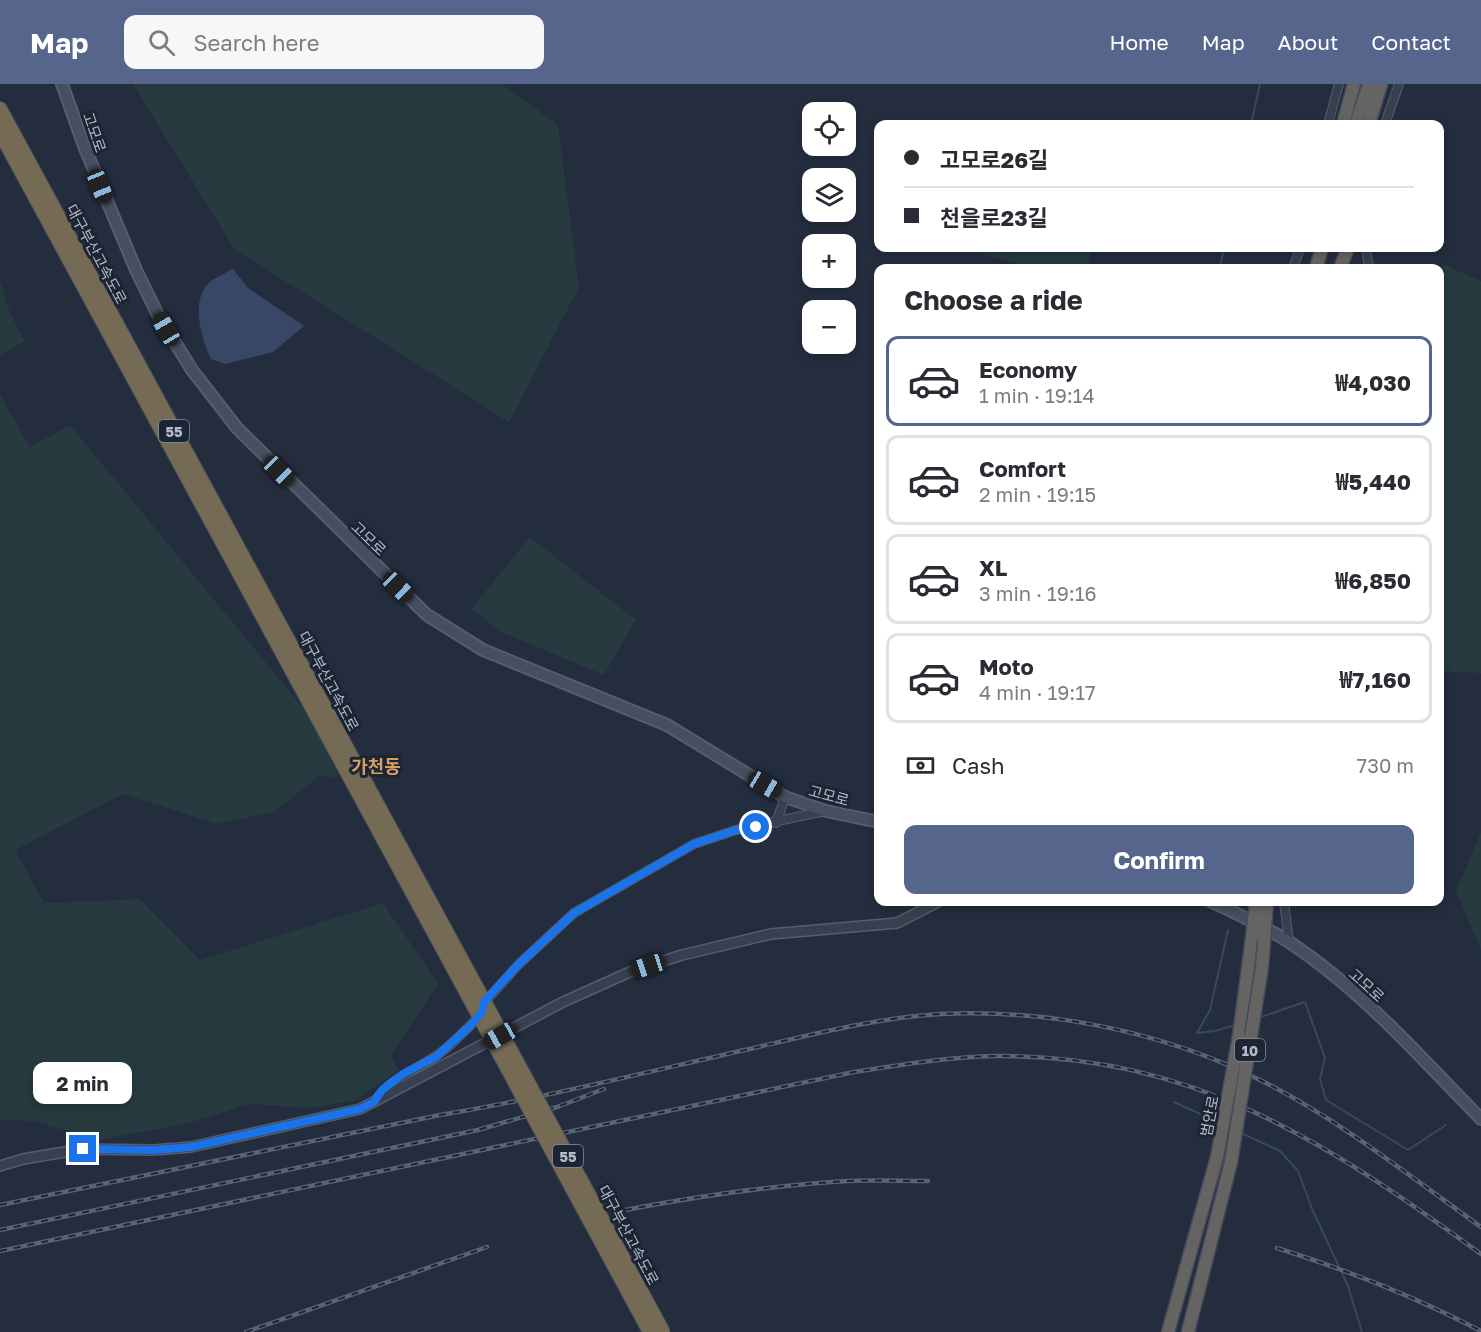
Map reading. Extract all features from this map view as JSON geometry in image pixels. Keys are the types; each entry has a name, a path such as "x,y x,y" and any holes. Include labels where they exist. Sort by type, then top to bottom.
{"highway":[{"path":"1344,120 1354,84"},
{"path":"1357,120 1369,84"},
{"path":"1370,120 1381,84"},
{"name":"대구부산고속도로","path":"0,109 467,983 650,1332"},
{"name":"대구부산고속도로","path":"0,132 344,754"},
{"name":"범안로","path":"1168,1332 1217,1157 1239,1036 1255,906"},
{"name":"범안로","path":"1188,1332 1231,1162 1262,967 1267,906"},
{"name":"대구부산고속도로","path":"467,983 663,1332"}],"main road":[{"name":"고모로","path":"62,84 116,226 174,344 237,428 427,615 483,650 667,725 785,797 826,811 874,821"},
{"name":"고모로","path":"1221,906 1289,942 1338,978 1371,1007 1480,1116"}],"street":[{"path":"1329,120 1339,84"},
{"path":"1386,120 1399,84"},
{"path":"1391,120 1404,84"},
{"path":"776,823 785,797"},
{"path":"374,1102 382,1090 403,1074 437,1056 470,1026 482,1012 484,1002 518,965 574,913 694,844 736,830 826,811"},
{"path":"0,1166 23,1159 83,1149 154,1150 191,1147 360,1109 446,1066 563,1002 632,971 682,955 771,934 897,923 930,906"},
{"path":"1284,906 1289,942"}],"green space":[{"path":"133,84 502,84 558,125 579,287 509,422 234,249"},
{"path":"976,252 1090,252 1089,264 1016,264"},
{"path":"1444,266 1481,281 1481,673 1444,671"},
{"path":"0,280 10,313 25,341 0,355"},
{"path":"0,395 30,447 70,425 296,699 311,719 338,774 336,779 321,775 274,812 217,824 123,794 15,850 44,903 140,899 200,960 383,903 438,984 391,1055 399,1070 354,1101 306,1108 249,1104 189,1123 99,1140 33,1121 0,1120"},
{"path":"530,537 636,620 604,675 501,632 471,609"},
{"path":"1481,832 1481,950 1456,891"}],"water":[{"path":"233,269 248,288 304,326 273,352 225,364 211,359 201,329 199,307 205,287 212,280"}],"waterway":[{"path":"1252,120 1260,84"},
{"path":"1221,264 1223,252"},
{"path":"1197,1033 1210,1010 1228,930"},
{"path":"1258,1018 1305,1002 1325,1058 1320,1079 1326,1100 1408,1150 1446,1125"},
{"path":"1197,1033 1235,1025"},
{"path":"1174,1102 1218,1122"},
{"path":"1239,1132 1280,1151 1298,1171 1313,1211 1348,1286 1362,1332"}],"railway":[{"path":"0,1205 555,1093 842,1028 916,1016 982,1013 1024,1015 1107,1027 1148,1037 1226,1065 1264,1082 1321,1114 1481,1227"},
{"path":"0,1251 854,1072 941,1060 994,1056 1066,1059 1132,1070 1195,1088 1254,1112 1312,1142 1424,1213 1481,1254"},
{"path":"0,1230 478,1130 557,1107 604,1089"},
{"path":"625,1210 793,1185 849,1181 928,1181"},
{"path":"246,1332 487,1247"},
{"path":"1277,1248 1381,1285 1481,1331"}],"district":[{"name":"가천동","path":"376,766"}],"route":[{"path":"83,1149 154,1150 191,1147 360,1109 374,1102 382,1090 403,1074 437,1056 470,1026 484,1009 484,1002 518,965 574,913 694,844 736,830 756,827"}]}
